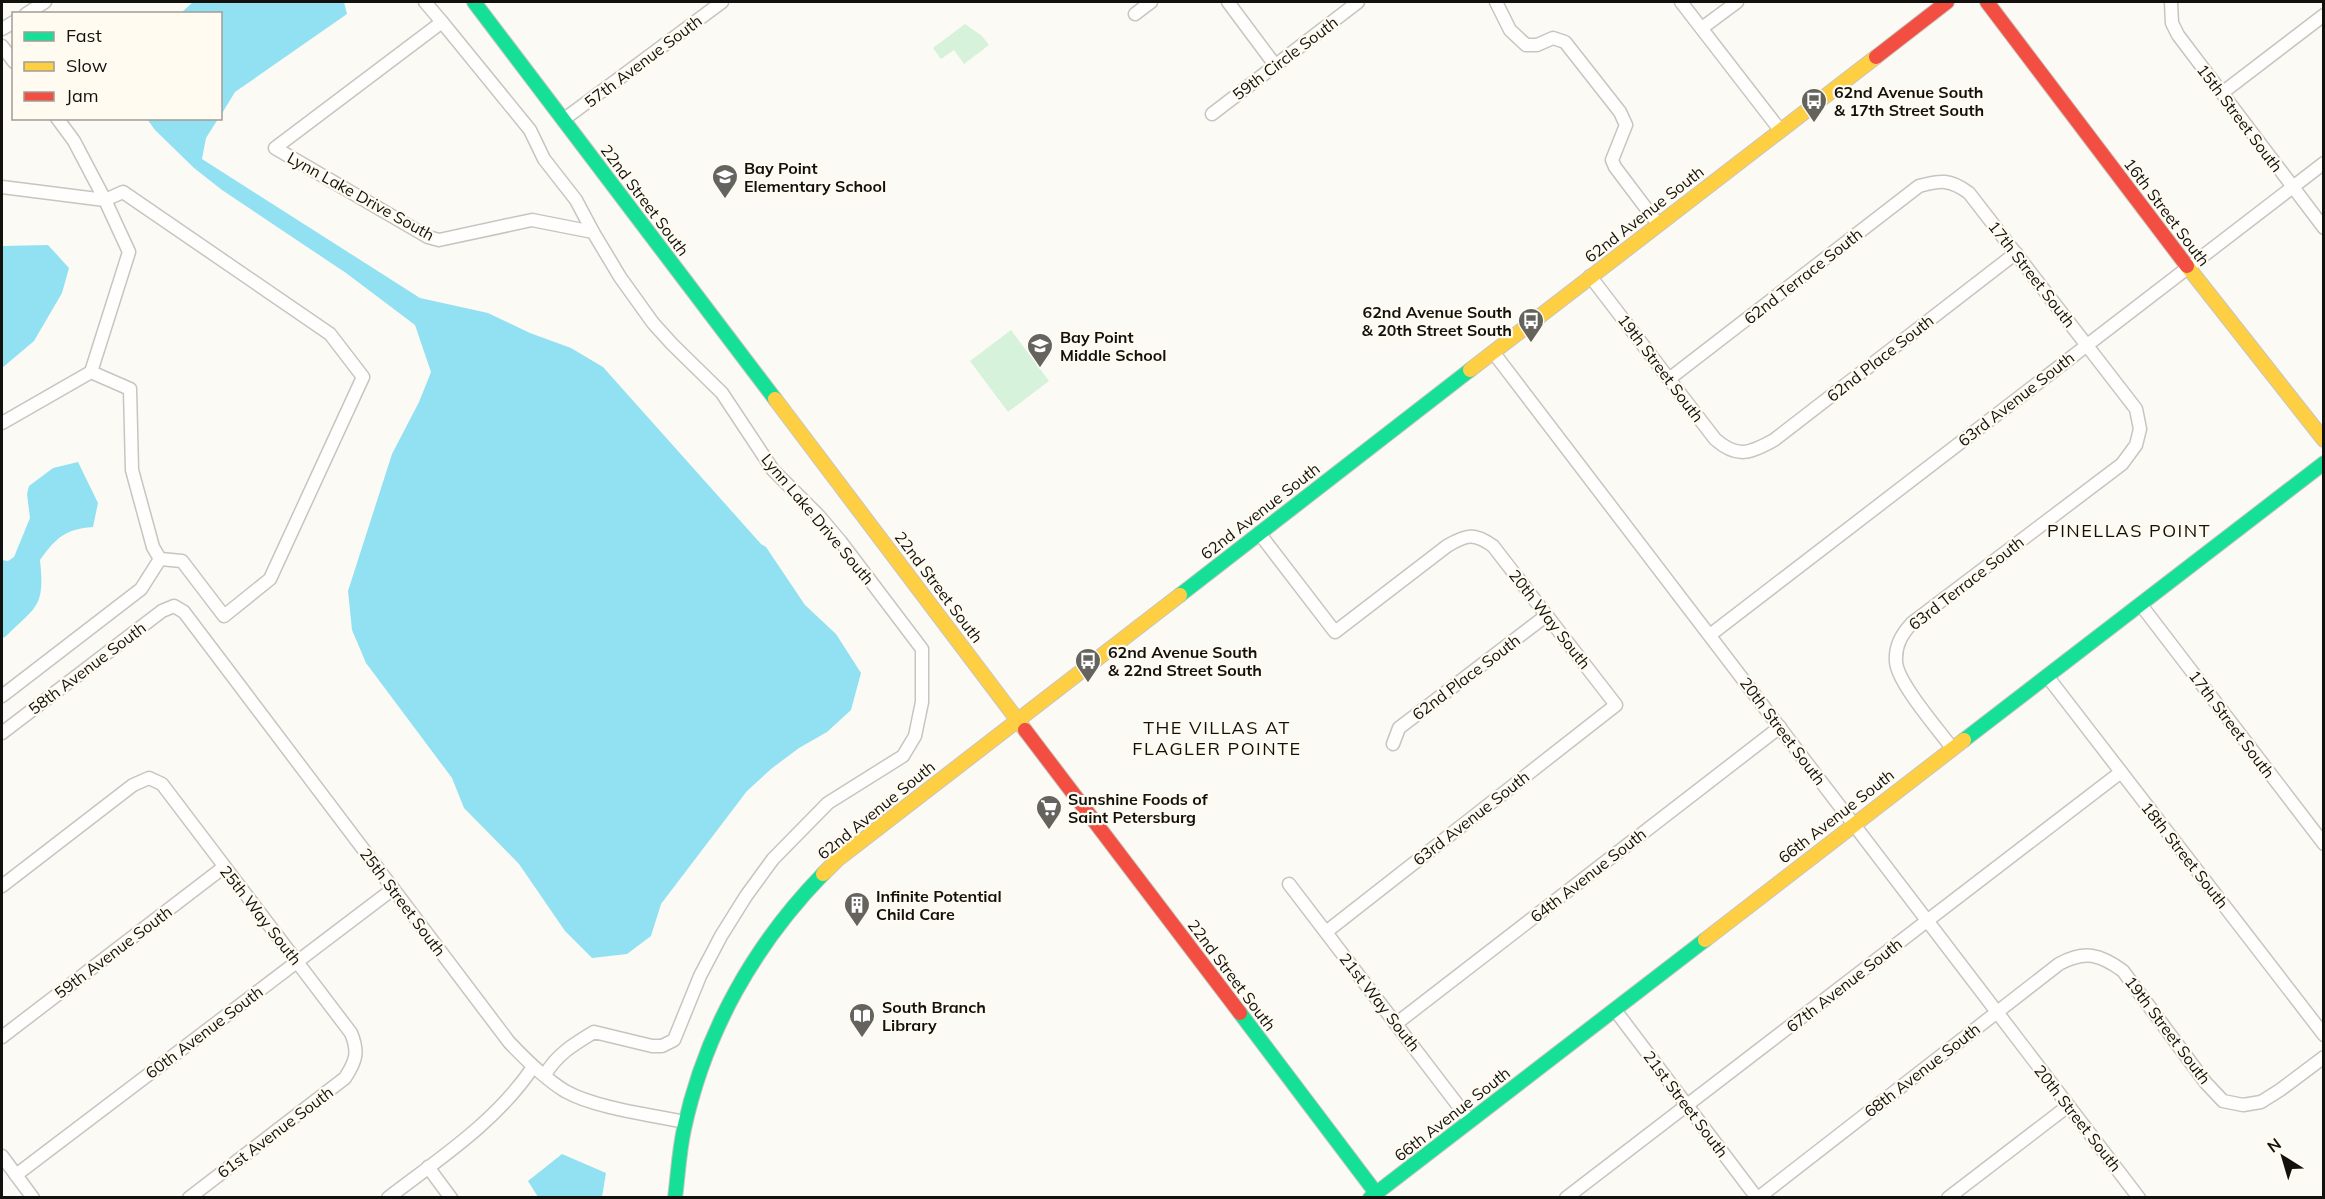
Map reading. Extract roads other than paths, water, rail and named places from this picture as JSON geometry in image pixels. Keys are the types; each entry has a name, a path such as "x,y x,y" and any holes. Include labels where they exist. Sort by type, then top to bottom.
{"street":[{"path":"29,12 45,2"},
{"path":"425,2 530,130 544,159 576,200 593,232"},
{"name":"22nd Street South","path":"474,2 1018,719 1373,1195"},
{"path":"699,2 718,5"},
{"path":"1135,14 1151,2"},
{"path":"1228,2 1275,65"},
{"name":"59th Circle South","path":"1212,114 1358,2"},
{"path":"1496,2 1510,30 1526,45 1537,45 1552,38 1565,42 1620,112 1626,125 1612,159 1615,167 1658,224"},
{"path":"1681,2 1780,130"},
{"path":"1702,28 1737,2"},
{"name":"62nd Avenue South","path":"675,1197 686,1122 703,1063 719,1021 755,954 806,890 837,860 1947,2"},
{"name":"16th Street South","path":"1986,2 2188,267 2324,440"},
{"name":"15th Street South","path":"2171,2 2172,23 2178,36 2324,228"},
{"name":"57th Avenue South","path":"563,120 718,5"},
{"path":"2222,93 2324,15"},
{"name":"Lynn Lake Drive South","path":"441,22 275,148 428,237 439,240 532,220 593,232 620,277 653,323 722,393 773,470 819,516 841,542 922,649 922,702 915,736 903,756 828,802 773,859 721,936 700,976 674,1040 662,1046 652,1046 594,1032 552,1062 545,1076"},
{"path":"2,46 12,59"},
{"path":"2,423 91,372 129,252 74,141 58,120"},
{"name":"63rd Avenue South","path":"1710,635 2324,163"},
{"name":"17th Street South","path":"1940,181 1957,184 1969,193 2136,409 2140,429 2136,444"},
{"name":"62nd Terrace South","path":"1669,379 1919,186 1940,181"},
{"path":"2,187 105,200 123,192 330,334 363,376 270,579 224,616 182,561 160,559"},
{"name":"62nd Place South","path":"1739,452 1754,451 1774,440 2016,253"},
{"name":"19th Street South","path":"1590,276 1716,439 1726,449 1739,452"},
{"name":"20th Street South","path":"1493,352 2138,1197"},
{"path":"91,372 130,388 132,470 153,547 160,559"},
{"name":"63rd Terrace South","path":"1952,748 1902,680 1896,663 1897,647 1902,634 1912,622 2122,464 2136,444"},
{"name":"66th Avenue South","path":"1373,1195 2324,463"},
{"name":"20th Way South","path":"1259,533 1335,632 1447,546 1462,537 1479,537 1493,546 1616,705"},
{"path":"2,696 141,589 160,559"},
{"name":"17th Street South","path":"2141,605 2324,844"},
{"name":"25th Street South","path":"174,606 183,612 509,1042 533,1067 566,1091 598,1103 686,1122"},
{"name":"58th Avenue South","path":"2,733 162,611 174,606"},
{"name":"62nd Place South","path":"1393,744 1399,728 1547,615"},
{"name":"18th Street South","path":"2047,676 2324,1035"},
{"name":"63rd Avenue South","path":"1326,932 1616,705"},
{"name":"64th Avenue South","path":"1397,1023 1780,727"},
{"name":"67th Avenue South","path":"1566,1197 2121,772"},
{"name":"25th Way South","path":"2,886 133,785 149,778 162,784 351,1033 356,1046 356,1062"},
{"name":"59th Avenue South","path":"2,1037 224,867"},
{"name":"21st Way South","path":"1289,884 1470,1121"},
{"name":"60th Avenue South","path":"16,1175 393,889"},
{"name":"19th Street South","path":"2092,955 2107,959 2123,971 2206,1083 2223,1101 2243,1105 2261,1102 2324,1057"},
{"name":"68th Avenue South","path":"1757,1197 2059,964 2073,957 2092,955"},
{"name":"21st Street South","path":"1615,1010 1757,1197"},
{"name":"61st Avenue South","path":"189,1197 345,1078 356,1062"},
{"path":"388,1197 485,1123 504,1105 533,1067"},
{"path":"1948,1197 2068,1106"},
{"path":"2,1156 33,1197"},
{"path":"428,1167 451,1197"}],"water":[{"path":"193,2 344,2 347,14 235,92 222,113 222,12 182,12"},
{"path":"148,120 217,120 206,138 202,159 420,298 488,313 530,333 571,348 603,367 766,547 805,605 836,634 861,673 851,710 827,732 799,748 771,769 747,791 661,904 651,936 627,954 592,958 565,931 519,864 464,808 452,778 366,663 352,630 348,591 392,454 419,402 431,372 415,325 346,273 222,190 194,168"},
{"path":"48,245 69,268 62,293 34,341 2,368 2,246"},
{"path":"78,462 98,503 93,527 75,530 62,536 46,552 40,560 40,597 25,618 2,638 2,560 8,561 14,557 30,518 27,494 29,486 53,468"},
{"path":"562,1154 606,1173 602,1197 538,1197 528,1181"}],"place":[{"name":"62nd Avenue South & 17th Street South","path":"1814,124"},
{"name":"Bay Point Elementary School","path":"725,200"},
{"name":"62nd Avenue South & 20th Street South","path":"1531,344"},
{"name":"Bay Point Middle School","path":"1040,369"},
{"name":"62nd Avenue South & 22nd Street South","path":"1088,684"},
{"name":"Sunshine Foods of Saint Petersburg","path":"1049,831"},
{"name":"Infinite Potential Child Care","path":"857,928"},
{"name":"South Branch Library","path":"862,1039"}],"district":[{"name":"PINELLAS POINT","path":"2129,531"},
{"name":"THE VILLAS AT FLAGLER POINTE","path":"1217,738"}]}
